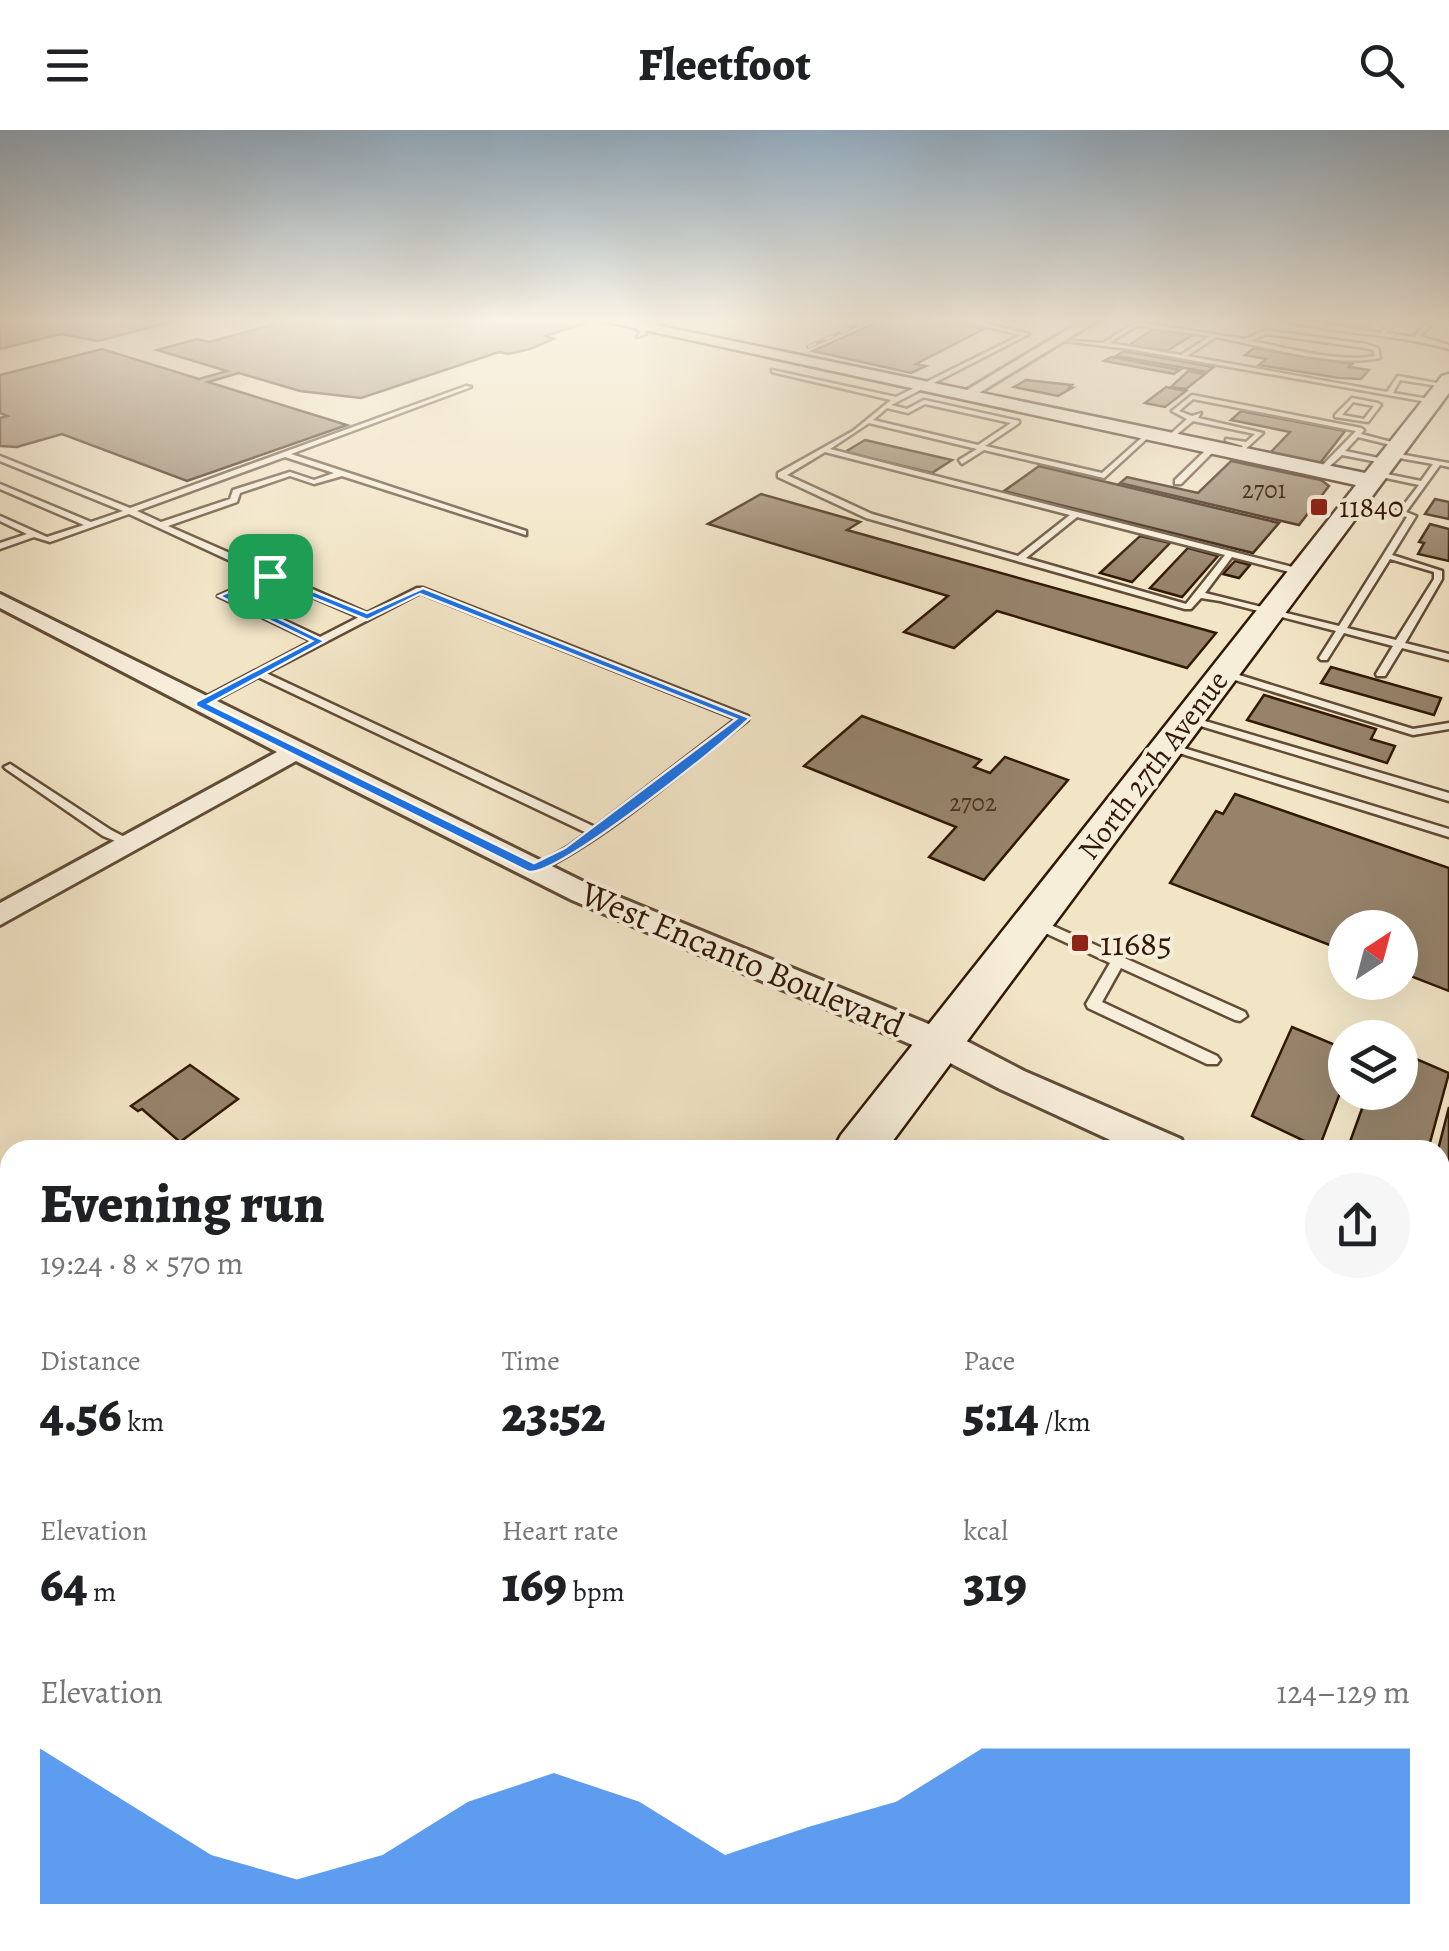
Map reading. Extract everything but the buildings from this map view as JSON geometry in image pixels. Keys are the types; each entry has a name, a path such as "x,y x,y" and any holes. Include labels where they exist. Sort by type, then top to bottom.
{"main road":[{"path":"1006,404 1226,444 1322,471 1379,469"},
{"name":"North 27th Avenue","path":"866,1140 1430,404"}],"street":[{"name":"West Encanto Boulevard","path":"0,600 295,752 607,904 941,1043 1012,1080 1146,1140"},
{"path":"0,915 295,752"}],"lane":[{"path":"0,518 48,540 421,404"},
{"path":"888,404 782,475 869,516 1188,607 1230,553"},
{"path":"885,406 908,411 920,404"},
{"path":"933,404 1017,422 962,462"},
{"path":"1178,482 1226,444 1260,433 1174,411 1183,404"},
{"path":"1210,404 1361,430 1322,471"},
{"path":"1348,404 1337,416 1366,421 1378,404"},
{"path":"868,421 1104,476 1195,416"},
{"path":"1356,436 1379,469 1401,514"},
{"path":"824,450 1300,572"},
{"path":"1340,452 1422,484"},
{"path":"284,454 523,534"},
{"path":"0,458 130,511 367,617"},
{"path":"1401,514 1438,463"},
{"path":"1379,469 1449,465"},
{"path":"159,526 234,500 236,492 290,474 314,482 339,474"},
{"path":"0,486 91,525"},
{"path":"1020,559 1076,514"},
{"path":"1324,658 1412,516 1401,514"},
{"path":"0,546 34,534"},
{"path":"1381,674 1438,578 1438,571 1388,556"},
{"path":"275,579 224,596 320,641"},
{"path":"200,704 420,590 744,718 570,852 534,869"},
{"path":"1199,595 1449,657"},
{"path":"258,673 596,832"},
{"path":"1223,673 1413,732 1449,726"},
{"path":"1188,719 1449,797"},
{"path":"1168,746 1449,833"},
{"path":"10,767 107,833 130,843"},
{"path":"1032,922 1240,1016"},
{"path":"1118,961 1094,1004 1212,1060"}],"place":[{"name":"11840","path":"1319,507"},
{"name":"11685","path":"1080,943"}],"route":[{"path":"270,576 367,617 420,590 744,718 570,852 534,869 200,704 320,641 224,596 270,576"}]}
